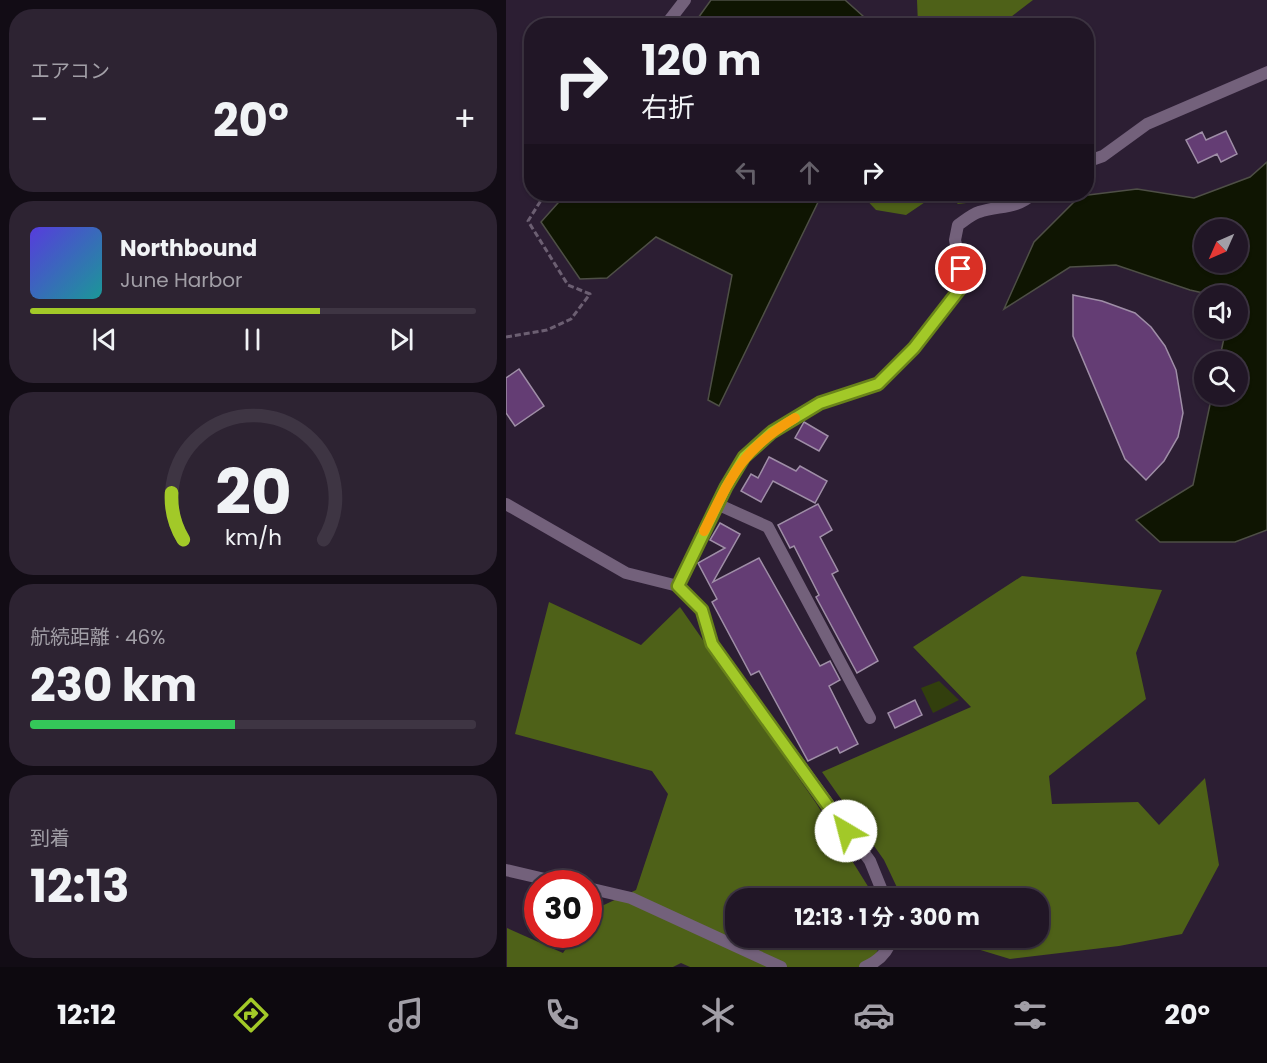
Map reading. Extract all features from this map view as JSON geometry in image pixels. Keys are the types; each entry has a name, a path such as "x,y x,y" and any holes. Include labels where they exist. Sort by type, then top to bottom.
{"street":[{"path":"671,18 685,0"},
{"path":"1094,159 1103,156 1147,124 1268,72"},
{"path":"678,586 744,457 772,432 820,403 878,384 914,348 959,290 961,269 955,240 958,225 978,212 1003,209 1023,201"},
{"path":"506,504 626,573 678,586 702,610 712,644 870,861 881,888"},
{"path":"718,504 768,527 869,718"},
{"path":"506,870 524,874"},
{"path":"602,891 631,898 781,967"},
{"path":"865,967 877,962 888,948"}],"path":[{"path":"506,336 547,330 571,319 590,294 568,285 528,221 541,201"}],"green space":[{"path":"917,0 1033,0 1010,18 918,18"},
{"path":"868,201 927,201 906,215 876,210"},
{"path":"955,201 984,201 958,204"},
{"path":"1022,576 1162,590 1136,653 1146,699 1049,776 1052,804 1138,802 1159,825 1205,778 1219,865 1182,934 1119,946 1010,959 974,948 1049,948 1049,888 897,888 884,860 822,772 971,707 913,647"},
{"path":"549,602 641,645 680,607 816,803 869,888 725,888 725,948 879,948 868,967 690,967 681,963 673,967 507,967 507,928 524,936 524,948 552,948 563,953 566,948 602,948 602,906 636,890 668,794 652,771 515,734"},
{"path":"939,681 959,700 933,713 921,688"}],"shaded area":[{"path":"711,0 845,0 865,18 698,18"},
{"path":"1267,162 1267,530 1235,542 1160,542 1136,520 1193,485 1210,405 1248,405 1248,351 1221,351 1224,339 1248,339 1248,285 1194,285 1194,291 1116,265 1070,267 1004,309 1034,242 1075,201 1094,201 1094,194 1137,189 1194,198 1250,177"},
{"path":"560,201 819,201 719,406 708,400 732,275 656,237 607,278 580,279 541,222"}],"building":[{"path":"1226,131 1237,154 1221,162 1217,154 1198,163 1186,140 1202,132 1206,140"},
{"path":"1073,295 1102,301 1135,313 1151,327 1165,346 1176,370 1183,413 1178,437 1164,461 1146,480 1125,459 1073,336"},
{"path":"519,369 544,406 515,426 506,413 506,378"},
{"path":"804,422 828,436 819,451 795,438"},
{"path":"769,457 796,471 800,466 827,481 815,503 773,481 761,502 741,491 751,474 758,478"},
{"path":"818,504 832,530 820,537 838,571 832,574 878,661 857,673 816,597 819,595 794,546 790,548 778,525"},
{"path":"720,523 740,534 713,582 759,558 820,666 830,661 840,680 829,686 858,744 840,753 837,747 808,761 759,671 751,675 712,602 717,599 698,563 725,548 710,540"},
{"path":"915,700 922,715 895,728 888,713"}],"slow traffic":[{"path":"704,531 744,457 772,432 795,418"}],"route":[{"path":"846,831 712,644 702,610 678,586 726,487 744,457 772,432 820,403 878,384 914,348 959,290 961,269"}]}
